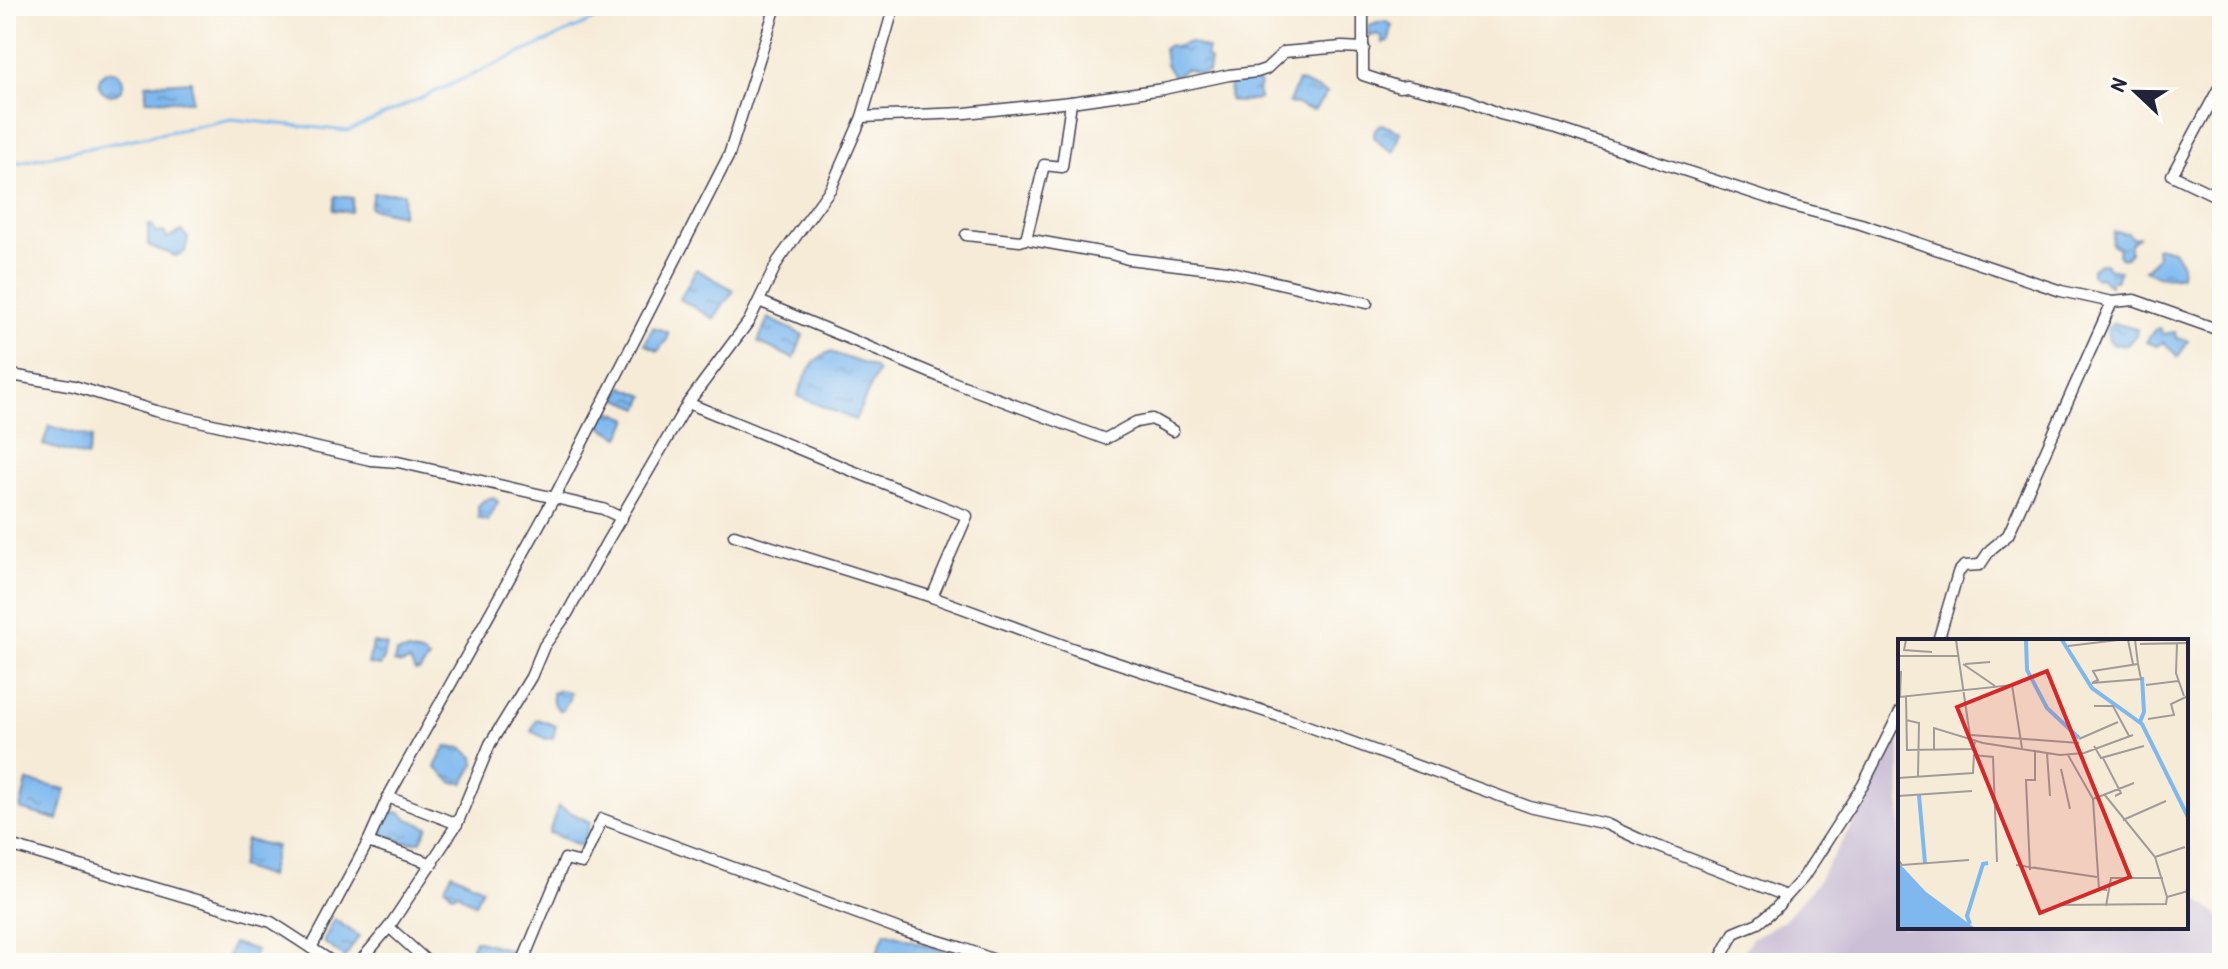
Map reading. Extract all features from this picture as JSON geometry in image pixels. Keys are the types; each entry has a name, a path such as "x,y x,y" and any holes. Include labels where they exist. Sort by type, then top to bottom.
{"street":[{"path":"311,948 368,842 388,797 554,498 729,155 776,6"},
{"path":"359,963 389,927 433,864 457,824 490,744 531,677 544,646 567,614 688,403 749,321 778,261 831,188 862,117 894,6"},
{"path":"1363,6 1363,75 1468,100 1500,114 1556,128 1792,206 1861,224 2061,291 2112,302 2134,300 2222,331"},
{"path":"862,117 965,113 1071,102 1257,72 1266,69 1284,52 1364,48"},
{"path":"2222,82 2172,175 2222,199"},
{"path":"1026,239 1044,165 1062,167 1071,102"},
{"path":"966,235 1026,239 1128,259 1227,271 1367,303"},
{"path":"759,301 950,381 1105,439 1136,422 1152,419 1173,431"},
{"path":"1939,639 1958,573 1964,566 1980,565 1990,550 2008,535 2112,302"},
{"path":"6,374 74,386 155,411 371,460 398,462 603,509 622,518"},
{"path":"688,403 967,516 932,597"},
{"path":"734,535 932,597 1074,649 1288,719 1530,807 1606,824 1786,896"},
{"path":"1718,963 1734,933 1758,923 1803,878 1863,785 1898,716"},
{"path":"388,797 457,824"},
{"path":"522,963 565,859 582,863 602,819 899,929 1003,963"},
{"path":"368,842 433,864"},
{"path":"6,844 271,922 334,963"},
{"path":"389,927 429,963"}],"shaded area":[{"path":"1898,739 1898,929 2188,929 2188,892 2222,918 2222,963 1736,963 1752,938 1783,921 1816,884 1866,802"}],"water":[{"path":"1384,21 1392,25 1389,42 1383,43 1382,37 1377,34 1368,37 1369,26"},
{"path":"1189,42 1208,49 1208,72 1201,74 1186,69 1174,77 1166,64 1164,48"},
{"path":"111,71 120,74 123,83 120,92 111,95 102,92 99,83 102,74"},
{"path":"1254,79 1260,84 1259,99 1229,100 1230,85"},
{"path":"191,81 192,101 146,100 146,84"},
{"path":"1298,81 1327,93 1314,110 1289,103"},
{"path":"1381,124 1401,132 1394,152 1374,137 1375,129"},
{"path":"373,193 404,193 402,215 370,208"},
{"path":"335,196 353,198 351,212 333,210"},
{"path":"148,225 152,225 156,233 164,232 167,238 182,231 188,238 185,252 175,256 148,245"},
{"path":"2114,232 2128,233 2131,238 2138,237 2130,244 2126,258 2120,257 2119,248 2111,244"},
{"path":"2156,248 2173,250 2182,264 2181,276 2163,277 2145,270 2157,257"},
{"path":"2100,264 2120,270 2116,281 2110,281 2110,286 2101,277 2092,275 2092,268"},
{"path":"696,269 734,290 714,319 680,299"},
{"path":"768,318 803,335 794,359 758,342"},
{"path":"2113,323 2137,329 2127,345 2114,345 2109,340 2107,329"},
{"path":"653,327 668,332 668,338 658,351 645,344"},
{"path":"2160,328 2163,334 2175,332 2176,338 2188,341 2178,357 2164,342 2157,346 2146,342 2154,330"},
{"path":"830,352 878,371 855,420 797,396 813,364"},
{"path":"623,387 645,396 640,408 616,398"},
{"path":"608,410 629,419 620,437 600,426"},
{"path":"49,426 92,438 87,457 43,445"},
{"path":"493,497 498,502 488,521 478,518 478,506"},
{"path":"373,643 387,645 380,666 368,664"},
{"path":"408,651 429,659 419,671 415,671 410,661 401,664 394,662 396,653"},
{"path":"560,690 570,692 563,710 559,710 553,702 552,693"},
{"path":"537,719 556,726 553,738 546,739 531,731"},
{"path":"446,746 463,748 474,757 475,764 464,783 453,783 435,767"},
{"path":"27,781 66,789 58,820 20,809"},
{"path":"558,806 590,822 582,846 549,833"},
{"path":"389,811 401,813 428,827 420,842 403,842 391,836 387,838 379,831"},
{"path":"246,840 276,846 269,877 240,867"},
{"path":"452,873 482,888 475,904 457,893 453,895 445,887"},
{"path":"334,919 359,936 345,957 323,942"},
{"path":"885,932 982,963 873,963"},
{"path":"475,940 513,951 507,963 484,963 468,956"},
{"path":"233,943 256,950 251,963 228,957"}],"waterway":[{"path":"6,165 232,119 348,131 625,6"}]}
